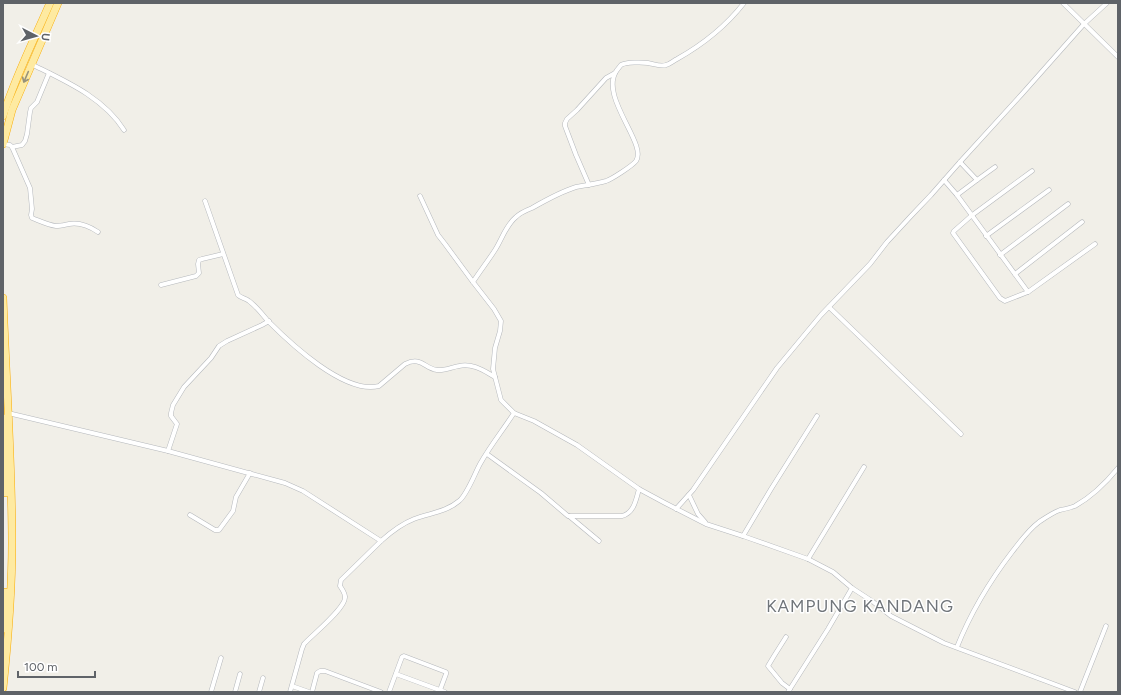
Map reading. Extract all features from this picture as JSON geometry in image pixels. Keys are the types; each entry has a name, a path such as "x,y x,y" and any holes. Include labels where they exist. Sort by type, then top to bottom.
{"highway":[{"path":"3,144 12,110 31,64 50,3"},
{"path":"3,116 5,102 58,3"},
{"path":"3,298 8,413 8,543 3,630"},
{"path":"3,404 8,461 12,543 9,627 3,688"}],"street":[{"path":"473,282 495,250 507,227 516,216 565,191 606,181 636,160 638,153 635,142 615,98 613,82 615,73 620,66 646,62 666,65 687,54 706,41 744,3"},
{"path":"1063,3 1118,57"},
{"path":"676,509 689,495 777,368 829,307 870,264 910,216 931,195 1084,24 1107,3"},
{"path":"31,64 81,90 104,106 124,130"},
{"path":"3,144 10,145 12,147 22,145 25,141 31,108 37,102 49,73"},
{"path":"589,185 564,123 606,78 615,73"},
{"path":"12,147 30,188 32,218 57,226 82,224 98,232"},
{"path":"960,162 977,180"},
{"path":"957,195 995,167"},
{"path":"1032,171 971,216 954,231 953,234 1000,298 1005,301 1028,292 1095,244"},
{"path":"944,180 957,195 1028,292"},
{"path":"986,236 1049,190"},
{"path":"420,196 438,234 494,309 500,321 500,331 495,348 493,369 501,400 514,413 534,421 577,445 639,489 706,524 808,559 833,572 852,588 891,616 944,643 1075,692"},
{"path":"205,201 238,295 249,301 265,323 317,364 354,384 374,388 379,386 410,361 419,361 433,369 438,370 470,365 495,377"},
{"path":"1000,255 1068,204"},
{"path":"1015,274 1082,222"},
{"path":"161,284 196,276 199,273 199,260 223,254"},
{"path":"829,307 961,434"},
{"path":"168,451 177,424 171,416 171,410 184,387 223,343 265,323"},
{"path":"8,413 168,451 285,483 303,491 382,541"},
{"path":"290,692 304,644 331,618 345,601 345,595 340,586 342,580 391,532 401,525 414,519 440,512 461,500 487,454 514,413"},
{"path":"743,536 817,416"},
{"path":"487,454 541,493 599,541"},
{"path":"808,559 864,467"},
{"path":"957,648 966,624 976,604 1003,563 1021,540 1037,523 1051,514 1073,507 1093,494 1106,484 1118,468"},
{"path":"190,515 215,530 219,530 233,511 236,497 250,473"},
{"path":"568,516 626,515 632,509 639,489"},
{"path":"689,495 698,514 706,524"},
{"path":"786,637 768,666 789,690 828,630 852,588"},
{"path":"1080,692 1106,626"},
{"path":"389,692 402,657 404,656 446,672 443,691 396,674"},
{"path":"211,692 221,658"},
{"path":"292,686 310,692 317,673 320,671 325,671 381,692"},
{"path":"235,692 240,674"},
{"path":"259,692 263,678"}],"district":[{"name":"KAMPUNG KANDANG","path":"860,606"}]}
